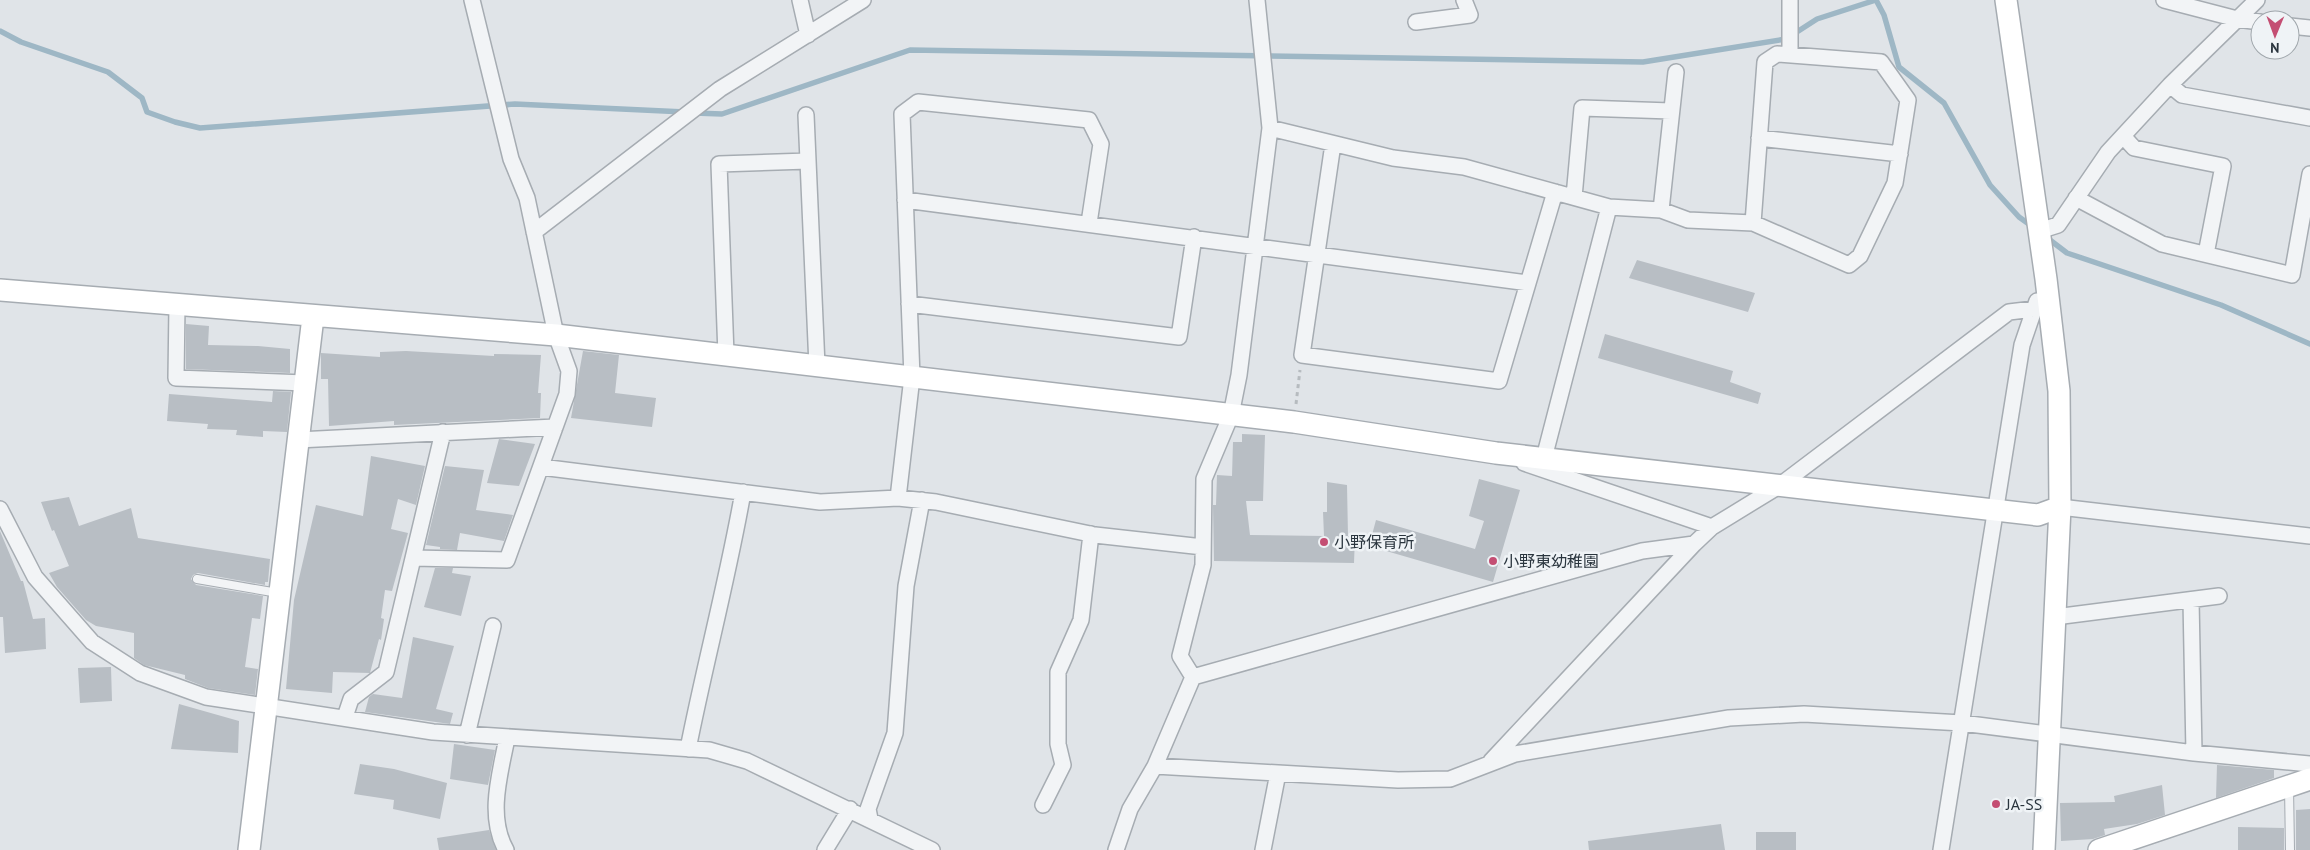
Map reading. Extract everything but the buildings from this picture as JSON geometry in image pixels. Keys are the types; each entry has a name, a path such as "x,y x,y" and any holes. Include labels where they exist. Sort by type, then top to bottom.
{"street":[{"path":"413,558 507,560 567,394 569,371 556,336 527,198 511,159 472,0"},
{"path":"800,0 808,34"},
{"path":"534,232 720,90 863,0"},
{"path":"1193,676 1180,656 1203,565 1204,479 1231,415 1239,375 1270,128 1257,0"},
{"path":"1416,22 1470,15 1464,0"},
{"path":"1790,0 1790,55"},
{"path":"2006,0 2046,279 2059,391 2060,507 2044,850"},
{"path":"2164,0 2250,21"},
{"path":"2039,231 2058,225 2108,152 2170,85 2257,0"},
{"path":"1270,128 1393,158 1464,167 1609,207 1660,210 1688,220 1752,223 1849,265 1860,256 1895,183 1900,154 1908,100 1881,62 1777,54 1765,62 1752,223"},
{"path":"1660,210 1676,72"},
{"path":"2170,85 2182,96 2310,118"},
{"path":"898,498 912,377 902,114 918,102 1089,120 1101,144 1089,224"},
{"path":"1574,197 1582,108 1671,110"},
{"path":"806,115 817,366"},
{"path":"2123,136 2134,148 2223,166 2206,254"},
{"path":"1759,138 1900,154"},
{"path":"1333,144 1302,355 1500,381 1555,192"},
{"path":"726,355 719,164 808,162"},
{"path":"2076,198 2162,244 2292,275 2310,174"},
{"path":"905,200 1528,283"},
{"path":"1544,458 1609,207"},
{"path":"909,304 1179,337 1194,237"},
{"path":"1940,850 2022,345 2046,279"},
{"path":"0,290 556,336 1294,422 1496,453 1779,486 2038,515 2060,507 2310,536"},
{"path":"177,305 176,378 305,383"},
{"path":"1488,764 1712,527 1779,486 2009,312 2034,309"},
{"path":"250,850 313,317"},
{"path":"298,440 555,427"},
{"path":"345,717 351,699 386,672 443,432"},
{"path":"1496,453 1712,527"},
{"path":"540,467 820,502 898,498 922,500 1091,534 1203,547"},
{"path":"688,748 704,670 731,560 743,492"},
{"path":"870,819 868,809 895,733 906,586 922,500"},
{"path":"0,511 35,577 92,642 140,673 206,697 433,732 709,750 747,760 932,850"},
{"path":"1043,805 1063,765 1058,744 1058,672 1081,620 1091,534"},
{"path":"1193,676 1642,551 1694,544"},
{"path":"2055,617 2219,596"},
{"path":"2191,600 2194,753"},
{"path":"467,735 493,626"},
{"path":"1116,850 1130,809 1155,766 1193,676"},
{"path":"1155,766 1398,780 1450,779 1515,754 1729,718 1804,714 1962,723 2050,736 2194,753 2310,764"},
{"path":"506,850 499,838 496,798 507,738"},
{"path":"1263,850 1278,773"},
{"path":"2099,850 2310,779"},
{"path":"825,850 850,809"}],"lane":[{"path":"197,579 280,594"},
{"path":"2289,786 2290,850"}],"path":[{"path":"1294,422 1302,355"}],"waterway":[{"path":"694,113 722,114 910,50 1643,62 1786,39 1817,19 1876,0 1884,15 1899,67 1944,103 1990,185 2019,217 2033,227"},
{"path":"0,31 21,42 108,72 142,98 147,112 200,128 515,104 685,112"},
{"path":"2046,237 2067,253 2221,305 2310,344"}],"place":[{"name":"小野保育所","path":"1324,542"},
{"name":"小野東幼稚園","path":"1493,561"},
{"name":"JA-SS","path":"1996,804"}]}
